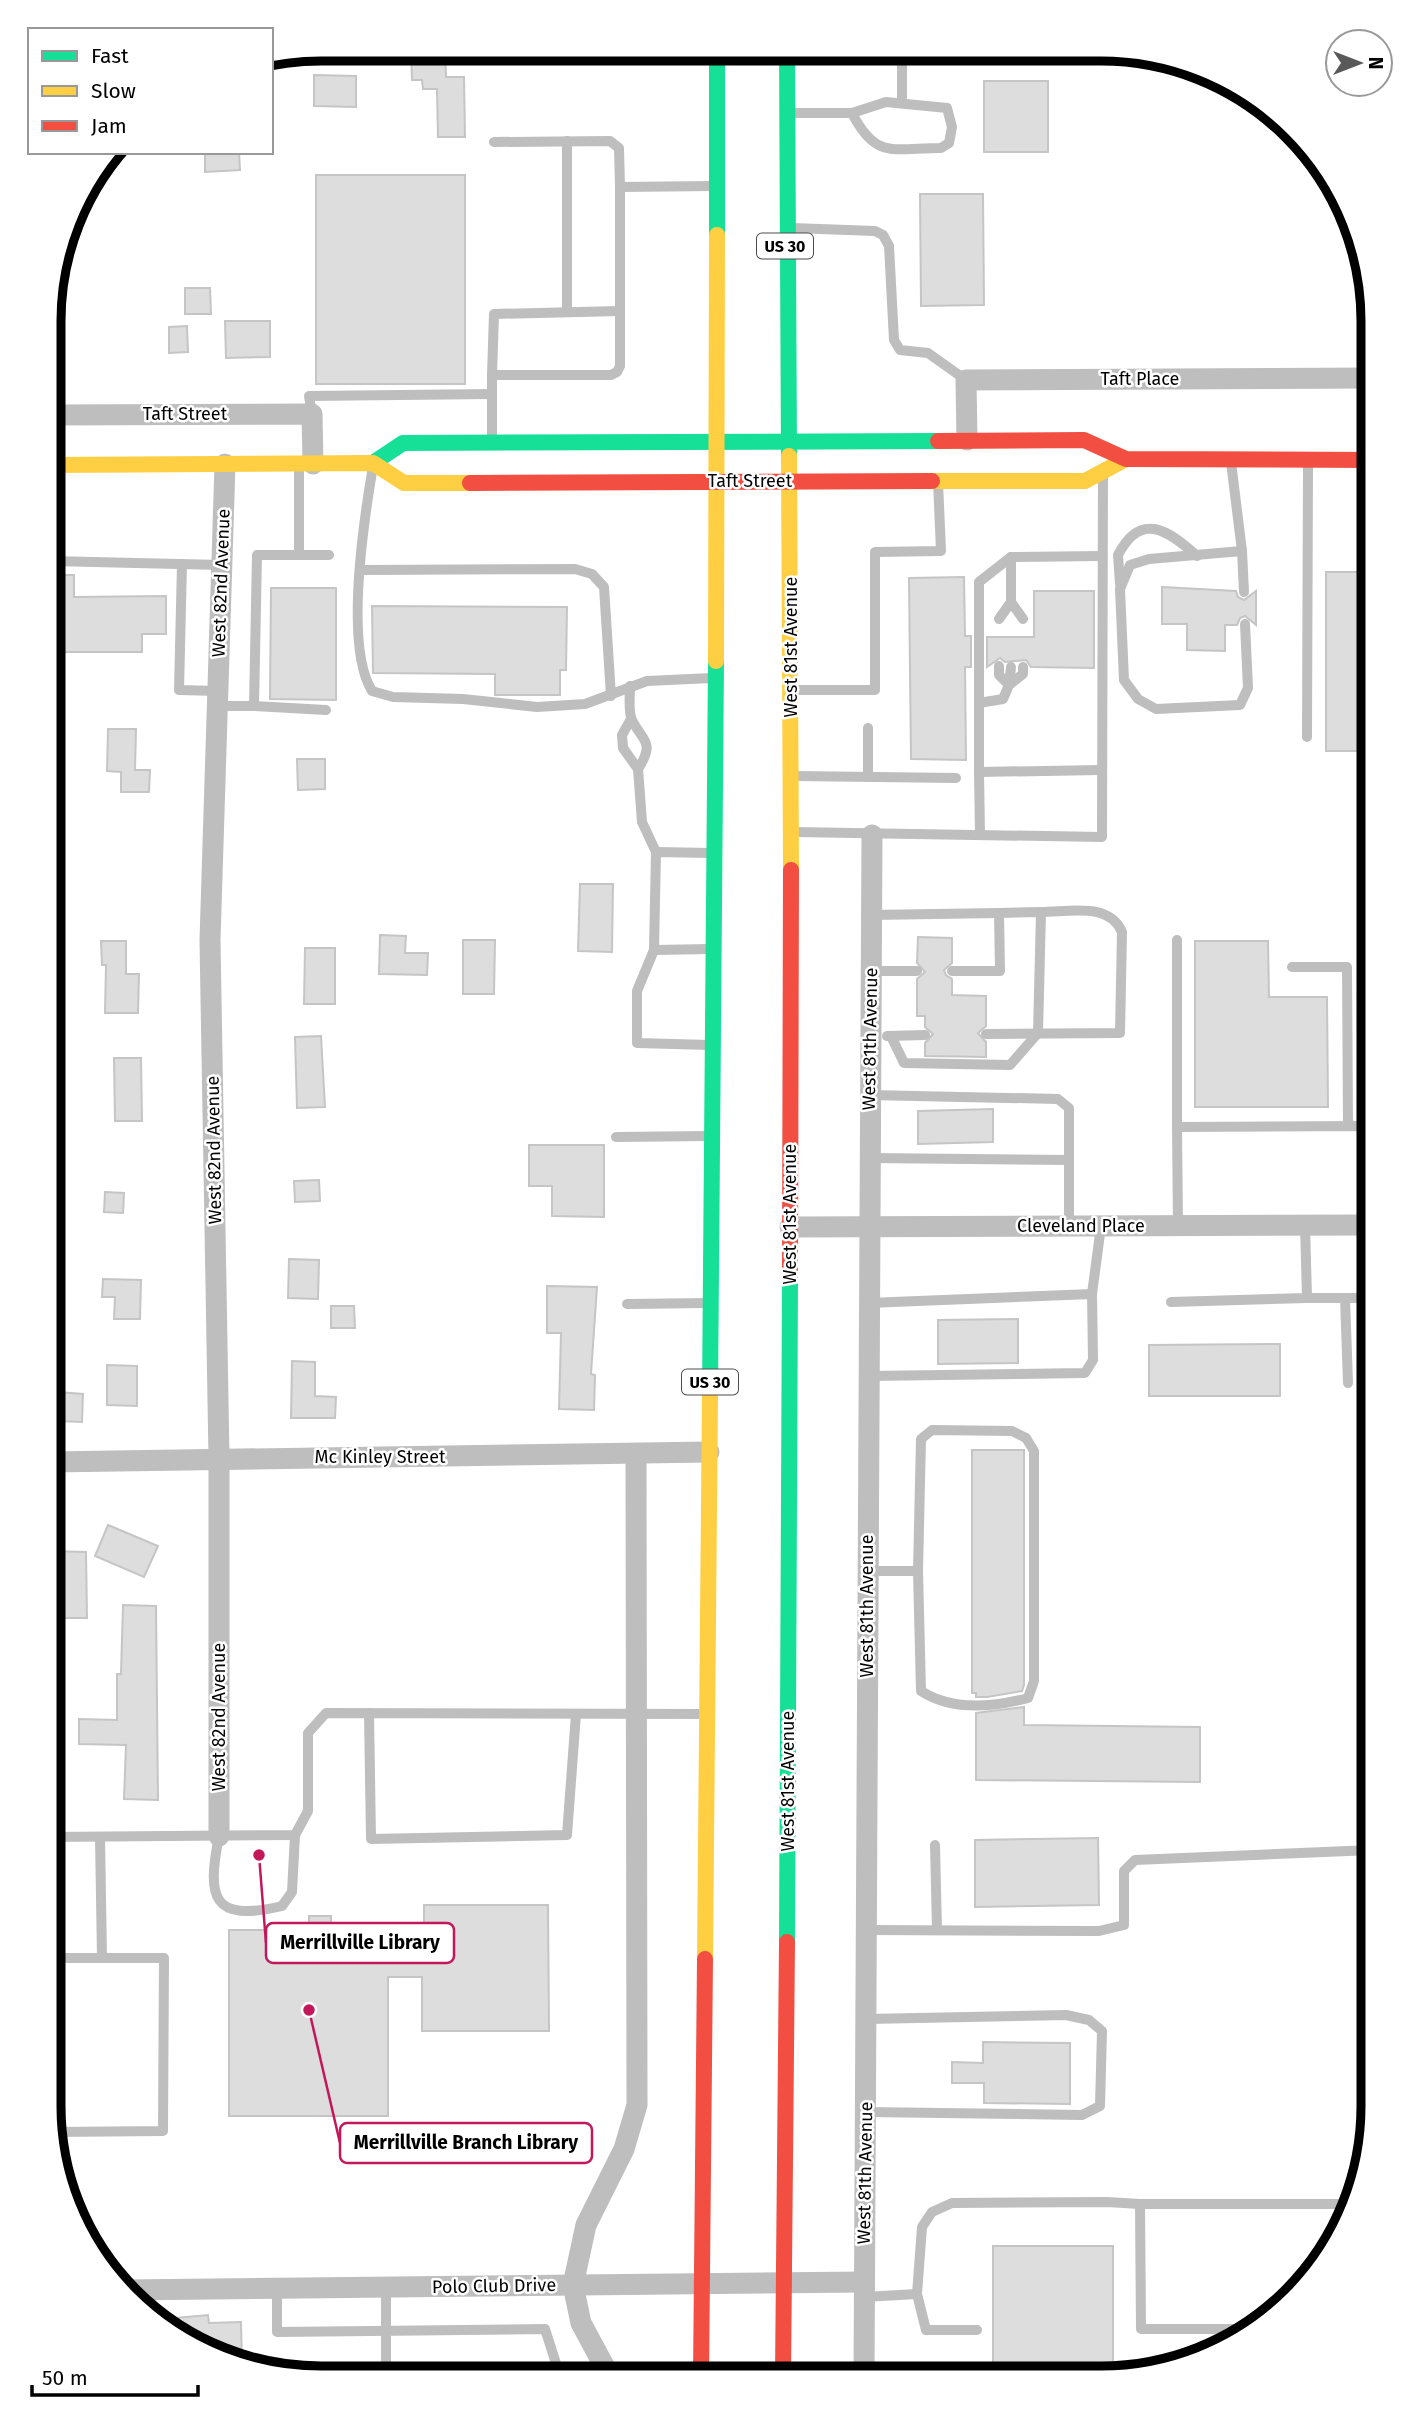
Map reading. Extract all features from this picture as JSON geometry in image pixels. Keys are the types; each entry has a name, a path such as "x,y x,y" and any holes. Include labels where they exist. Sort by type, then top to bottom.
{"main road":[{"name":"US 30","path":"701,2366 718,481 717,61"},
{"name":"West 81st Avenue","path":"783,2366 791,832 790,442 785,228 787,61"},
{"path":"61,465 373,463 403,443 967,440 1084,440 1126,459 1361,460"},
{"name":"Taft Street","path":"373,463 404,483 1085,481 1126,459"}],"street":[{"name":"Taft Place","path":"966,380 1361,378"},
{"path":"966,380 967,440"},
{"path":"306,464 312,414"},
{"name":"Taft Street","path":"61,415 312,414"},
{"name":"West 82nd Avenue","path":"219,1836 219,1458 210,940 225,464"},
{"name":"West 81th Avenue","path":"863,2366 867,2019 869,1095 881,1036 871,971 872,835"},
{"name":"Cleveland Place","path":"790,1227 1361,1225"},
{"name":"Mc Kinley Street","path":"61,1462 709,1452"},
{"path":"604,2366 582,2323 573,2285 586,2225 624,2149 637,2105 636,1455"},
{"name":"Polo Club Drive","path":"137,2290 785,2282 864,2289"}],"lane":[{"path":"902,61 902,103"},
{"path":"787,113 852,113 886,102 947,107 952,127 949,143 941,148 875,146 864,136 852,113"},
{"path":"567,141 567,311"},
{"path":"492,375 611,375 617,372 620,366 619,148 615,143 494,142"},
{"path":"620,187 717,186"},
{"path":"785,228 875,231 883,235 889,246 894,340 900,350 928,354 966,380"},
{"path":"492,443 494,314 620,311"},
{"path":"312,414 309,396 492,394"},
{"path":"1231,460 1244,592"},
{"path":"1307,737 1308,460"},
{"path":"373,463 364,522 358,635 362,676 372,691 393,697 463,699 537,707 585,704 647,681 716,677"},
{"path":"299,555 306,464"},
{"path":"791,832 1102,837 1103,473"},
{"path":"791,690 875,690 875,552 941,551 938,481"},
{"path":"1197,556 1163,529 1149,528 1136,532 1124,544 1118,555 1124,680 1138,699 1156,709 1240,705 1248,688 1245,624"},
{"path":"1120,589 1130,565 1149,559 1242,551"},
{"path":"254,706 257,555 330,555"},
{"path":"980,835 979,582 1011,557 1102,556"},
{"path":"1005,619 1011,602 1011,557"},
{"path":"61,561 222,565"},
{"path":"181,564 179,690 254,706 326,710"},
{"path":"361,575 575,569 592,574 604,587 611,696"},
{"path":"1011,602 1023,619"},
{"path":"979,703 1003,699 1009,685 1023,674 1011,667 999,675 1009,685"},
{"path":"630,686 631,719 622,735 623,748 638,769 642,822 656,852 654,950 637,991 637,1043 713,1045"},
{"path":"631,719 645,737 645,759 638,769"},
{"path":"868,728 868,777"},
{"path":"979,772 1101,770"},
{"path":"791,776 956,778"},
{"path":"656,852 715,853"},
{"path":"881,1036 904,1063 1010,1065 1038,1033 1041,912"},
{"path":"871,915 1104,912 1116,919 1122,932 1120,1033 986,1034"},
{"path":"952,971 1000,971 999,913"},
{"path":"1177,940 1178,1225"},
{"path":"654,950 714,949"},
{"path":"1292,967 1347,967 1348,1125"},
{"path":"871,971 917,971"},
{"path":"881,1036 925,1035"},
{"path":"869,1095 1058,1099 1069,1108 1069,1226"},
{"path":"1177,1127 1361,1126"},
{"path":"616,1137 712,1136"},
{"path":"869,1158 1069,1160"},
{"path":"1305,1225 1307,1298"},
{"path":"868,1376 1086,1373 1093,1360 1093,1294 1101,1226"},
{"path":"868,1303 1093,1294"},
{"path":"1345,1298 1348,1382"},
{"path":"1171,1302 1361,1298"},
{"path":"627,1304 710,1303"},
{"path":"932,1430 1012,1431 1026,1438 1034,1451 1034,1681 1028,1698 995,1705 942,1703 921,1691 918,1571 921,1439 932,1430"},
{"path":"866,1571 918,1571"},
{"path":"219,1836 211,1874 214,1896 221,1905 230,1909 264,1910 282,1906 292,1892 295,1835 308,1811 308,1745 313,1724 326,1713 707,1714"},
{"path":"369,1713 371,1839 567,1835 576,1714"},
{"path":"61,1837 295,1835"},
{"path":"100,1837 102,1958"},
{"path":"935,1845 937,1930"},
{"path":"867,1930 1099,1931 1124,1925 1124,1871 1135,1860 1361,1851"},
{"path":"61,1958 164,1958 163,2131 63,2132"},
{"path":"866,2112 1082,2115 1100,2106 1102,2031 1089,2020 1066,2014 867,2019"},
{"path":"977,2330 926,2330 917,2294 922,2227 932,2211 951,2203 1341,2204"},
{"path":"1140,2204 1141,2329 1234,2329"},
{"path":"386,2287 386,2366"},
{"path":"277,2288 277,2332 545,2329 558,2366"},
{"path":"864,2289 917,2294"}],"building":[{"path":"411,61 445,61 446,77 464,77 465,137 438,137 437,89 423,89 422,80 412,80"},
{"path":"314,75 356,76 356,107 314,106"},
{"path":"984,81 1048,81 1048,152 984,152"},
{"path":"205,154 239,154 240,170 205,172"},
{"path":"316,175 465,175 465,384 316,384"},
{"path":"920,194 983,194 984,305 921,306"},
{"path":"185,288 210,288 211,314 185,314"},
{"path":"225,321 270,321 270,357 226,358"},
{"path":"187,326 188,352 169,353 169,327"},
{"path":"1326,572 1361,572 1361,751 1326,751"},
{"path":"61,575 74,575 74,597 166,596 166,634 142,634 142,652 61,652"},
{"path":"964,577 965,636 971,636 971,667 965,667 966,760 911,759 909,578"},
{"path":"1162,587 1236,591 1238,597 1244,600 1256,591 1256,625 1245,616 1240,618 1237,625 1225,625 1225,651 1187,650 1187,624 1162,624"},
{"path":"271,588 336,588 336,700 270,699"},
{"path":"1034,591 1094,591 1094,668 1031,667 1026,660 1005,662 1000,658 987,667 987,637 1034,637"},
{"path":"372,606 567,607 566,670 560,670 560,695 495,695 495,674 373,673"},
{"path":"108,729 136,729 135,770 150,770 149,792 121,792 121,772 107,771"},
{"path":"297,759 325,759 325,789 298,790"},
{"path":"580,884 613,884 612,952 578,951"},
{"path":"380,935 406,936 405,953 428,953 427,975 379,974"},
{"path":"918,937 952,938 952,963 944,970 952,979 952,995 986,996 986,1026 978,1033 986,1042 986,1057 925,1056 925,1043 933,1034 925,1027 925,1016 917,1016 917,979 925,972 917,963"},
{"path":"463,940 495,940 494,994 463,994"},
{"path":"101,941 126,941 126,974 139,974 138,1013 105,1013 106,965 102,965"},
{"path":"1195,941 1268,941 1269,997 1327,997 1328,1107 1195,1107"},
{"path":"305,948 335,948 335,1004 304,1004"},
{"path":"321,1036 325,1107 297,1108 295,1037"},
{"path":"114,1058 141,1058 142,1121 115,1121"},
{"path":"993,1109 993,1142 918,1144 918,1111"},
{"path":"529,1145 604,1145 604,1217 552,1216 552,1186 529,1186"},
{"path":"319,1180 320,1201 295,1202 294,1181"},
{"path":"105,1192 124,1193 123,1213 104,1212"},
{"path":"289,1259 319,1260 318,1299 288,1298"},
{"path":"103,1279 141,1280 140,1319 114,1319 115,1297 102,1297"},
{"path":"547,1286 597,1287 591,1374 595,1375 594,1410 559,1409 561,1333 547,1333"},
{"path":"331,1306 354,1306 355,1328 331,1328"},
{"path":"1018,1319 1018,1363 938,1364 938,1320"},
{"path":"1280,1344 1280,1396 1149,1396 1149,1345"},
{"path":"292,1361 315,1362 315,1396 336,1397 335,1418 291,1418"},
{"path":"107,1365 137,1366 137,1406 107,1405"},
{"path":"61,1392 83,1394 82,1422 61,1421"},
{"path":"972,1450 1024,1450 1024,1685 1022,1691 987,1697 976,1697 976,1693 972,1693"},
{"path":"108,1525 158,1546 144,1577 95,1556"},
{"path":"61,1551 86,1552 87,1618 61,1618"},
{"path":"123,1605 156,1606 158,1800 124,1799 126,1745 79,1744 79,1719 117,1720 117,1674 121,1674"},
{"path":"1024,1707 1024,1725 1200,1727 1200,1782 976,1780 976,1713"},
{"path":"1098,1838 1099,1905 975,1907 975,1840"},
{"path":"424,1905 548,1905 549,2031 422,2031 422,1977 388,1977 388,2116 229,2116 229,1930 309,1930 309,1916 331,1916 331,1929 424,1929"},
{"path":"983,2042 1070,2043 1070,2104 984,2103 984,2083 952,2083 952,2062 983,2063"},
{"path":"993,2246 1113,2246 1113,2365 993,2366"},
{"path":"208,2315 209,2323 241,2322 242,2353 206,2339 172,2318"}],"traffic: fast":[{"path":"717,61 717,235"},
{"path":"787,61 789,456"},
{"path":"373,463 403,443 938,441"},
{"path":"710,1392 716,661"},
{"path":"787,1942 790,1277"}],"traffic: slow":[{"path":"716,661 717,235"},
{"path":"789,456 791,870"},
{"path":"932,481 1085,481 1126,459"},
{"path":"61,465 373,463 404,483 470,483"},
{"path":"705,1959 710,1392"}],"traffic: jam":[{"path":"938,441 1084,440 1126,459 1361,460"},
{"path":"470,483 932,481"},
{"path":"790,1277 791,870"},
{"path":"783,2366 787,1942"},
{"path":"701,2366 705,1959"}],"place":[{"name":"Merrillville Library","path":"259,1855"},
{"name":"Merrillville Branch Library","path":"309,2010"}]}
